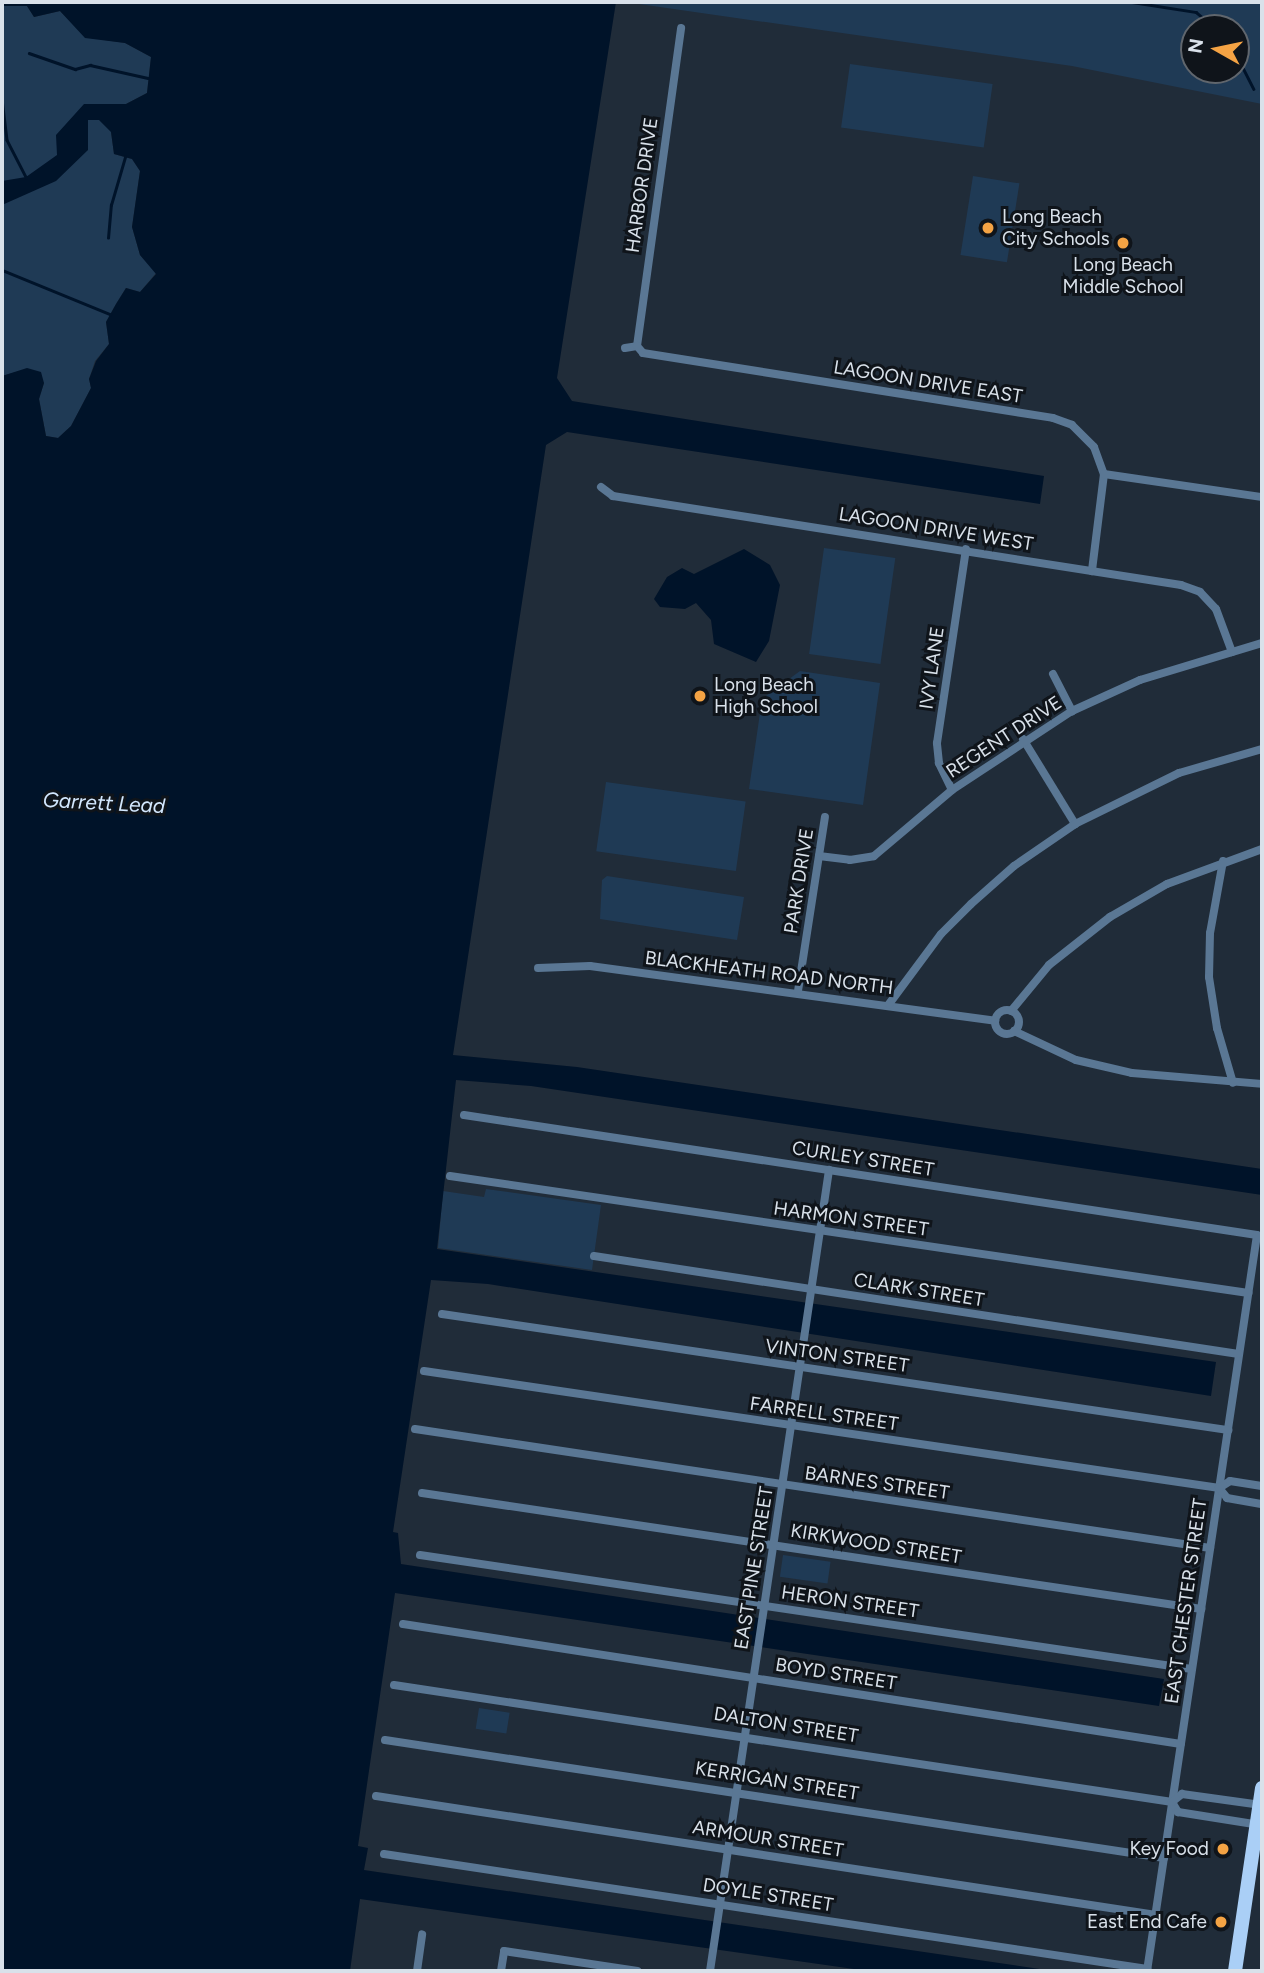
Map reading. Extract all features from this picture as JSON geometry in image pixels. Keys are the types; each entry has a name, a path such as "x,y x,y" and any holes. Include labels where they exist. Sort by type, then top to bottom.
{"highway":[{"path":"1235,1971 1260,1825 1262,1788"}],"street":[{"name":"HARBOR DRIVE","path":"637,346 681,28"},
{"name":"LAGOON DRIVE EAST","path":"625,348 637,346 643,353 1063,421 1089,440 1104,474"},
{"path":"1091,571 1104,474 1262,497"},
{"name":"LAGOON DRIVE WEST","path":"601,487 613,495 966,549 1200,592 1216,609 1232,652"},
{"name":"IVY LANE","path":"951,789 939,763 937,743 966,549"},
{"name":"REGENT DRIVE","path":"819,856 850,860 874,856 951,789 1023,739 1072,710 1140,680 1262,643"},
{"path":"1053,674 1072,710"},
{"path":"1023,739 1075,824"},
{"path":"889,1004 941,934 971,904 1014,866 1075,824 1179,773 1262,749"},
{"name":"PARK DRIVE","path":"798,991 825,817"},
{"path":"1262,849 1223,861 1157,889 1097,926 1049,965 1011,1011 1000,1012 995,1021 1000,1031 1014,1031 1098,1065 1233,1083 1262,1084"},
{"path":"1223,861 1210,933 1209,977 1217,1028 1233,1083"},
{"name":"BLACKHEATH ROAD NORTH","path":"538,968 590,966 798,991 995,1021"},
{"path":"1011,1011 1019,1021 1014,1031"},
{"name":"CURLEY STREET","path":"464,1115 1257,1235"},
{"name":"EAST PINE STREET","path":"710,1971 829,1170"},
{"name":"HARMON STREET","path":"450,1177 1248,1293"},
{"name":"EAST CHESTER STREET","path":"1147,1970 1257,1235"},
{"name":"CLARK STREET","path":"594,1256 811,1294 1239,1354"},
{"name":"VINTON STREET","path":"442,1314 1228,1430"},
{"name":"FARRELL STREET","path":"424,1371 1219,1488"},
{"name":"BARNES STREET","path":"415,1429 1210,1548"},
{"path":"1262,1486 1230,1481 1219,1488 1227,1498 1262,1504"},
{"name":"KIRKWOOD STREET","path":"422,1493 1201,1609"},
{"name":"HERON STREET","path":"420,1555 764,1609 1192,1669"},
{"name":"BOYD STREET","path":"403,1624 1181,1744"},
{"name":"DALTON STREET","path":"394,1685 745,1734 1172,1802"},
{"name":"KERRIGAN STREET","path":"385,1740 737,1790 1164,1858"},
{"path":"1260,1825 1178,1812 1172,1802 1182,1794 1261,1805"},
{"name":"ARMOUR STREET","path":"376,1796 1156,1915"},
{"name":"DOYLE STREET","path":"384,1854 1147,1970"},
{"path":"417,1971 422,1934"},
{"path":"501,1971 504,1951 638,1971"}],"shaded area":[{"path":"1262,2 1262,104 1072,66 639,4"},
{"path":"9,3 27,6 34,17 60,11 85,37 125,43 151,57 147,93 126,104 111,132 114,154 132,159 140,171 132,227 140,255 156,273 140,292 126,288 116,304 106,322 109,344 95,361 89,379 91,388 71,426 58,438 46,436 39,399 44,383 27,369 2,376 2,6"},
{"path":"850,64 993,84 984,147 841,127"},
{"path":"973,176 1019,183 1007,262 960,255"},
{"path":"824,548 895,558 880,664 809,654"},
{"path":"800,671 880,683 863,805 749,789 762,699"},
{"path":"606,782 746,802 736,871 596,851"},
{"path":"607,876 744,897 737,940 600,919 602,880"},
{"path":"486,1189 601,1205 592,1270 438,1248 443,1191 484,1197"},
{"path":"783,1555 831,1562 827,1583 780,1577"},
{"path":"479,1708 510,1713 506,1734 476,1729"}],"water":[{"name":"Garrett Lead","path":"2,2 616,2 557,378 572,401 1044,476 1040,504 567,432 546,445 453,1055 577,1067 1262,1169 1262,1195 531,1086 456,1080 437,1249 1216,1362 1211,1396 488,1284 431,1280 393,1532 398,1533 401,1564 1164,1679 1159,1706 395,1593 358,1846 368,1848 364,1870 1053,1971 868,1971 360,1899 350,1971 2,1971 2,376 27,368 41,372 44,383 39,399 46,436 58,438 71,426 91,388 89,379 96,361 109,344 106,322 116,304 126,288 140,292 156,274 140,255 132,227 140,171 132,159 114,154 111,132 99,120 88,120 88,150 56,181 2,205 2,181 26,177 57,155 56,135 84,104 126,104 147,93 151,57 125,43 85,38 60,11 34,17 27,6 2,6"},
{"path":"744,549 770,565 780,585 769,641 756,662 714,644 711,620 696,603 685,609 660,607 654,599 667,577 682,568 694,574"}],"waterway":[{"path":"1132,2 1198,14"},
{"path":"29,53 75,69 90,65 148,78"},
{"path":"1250,81 1254,89"},
{"path":"2,99 7,140 26,177"},
{"path":"108,238 111,205 125,157"},
{"path":"2,270 110,314"}],"place":[{"name":"Long Beach City Schools","path":"988,228"},
{"name":"Long Beach Middle School","path":"1123,243"},
{"name":"Long Beach High School","path":"700,696"},
{"name":"Key Food","path":"1223,1849"},
{"name":"East End Cafe","path":"1221,1922"}]}
